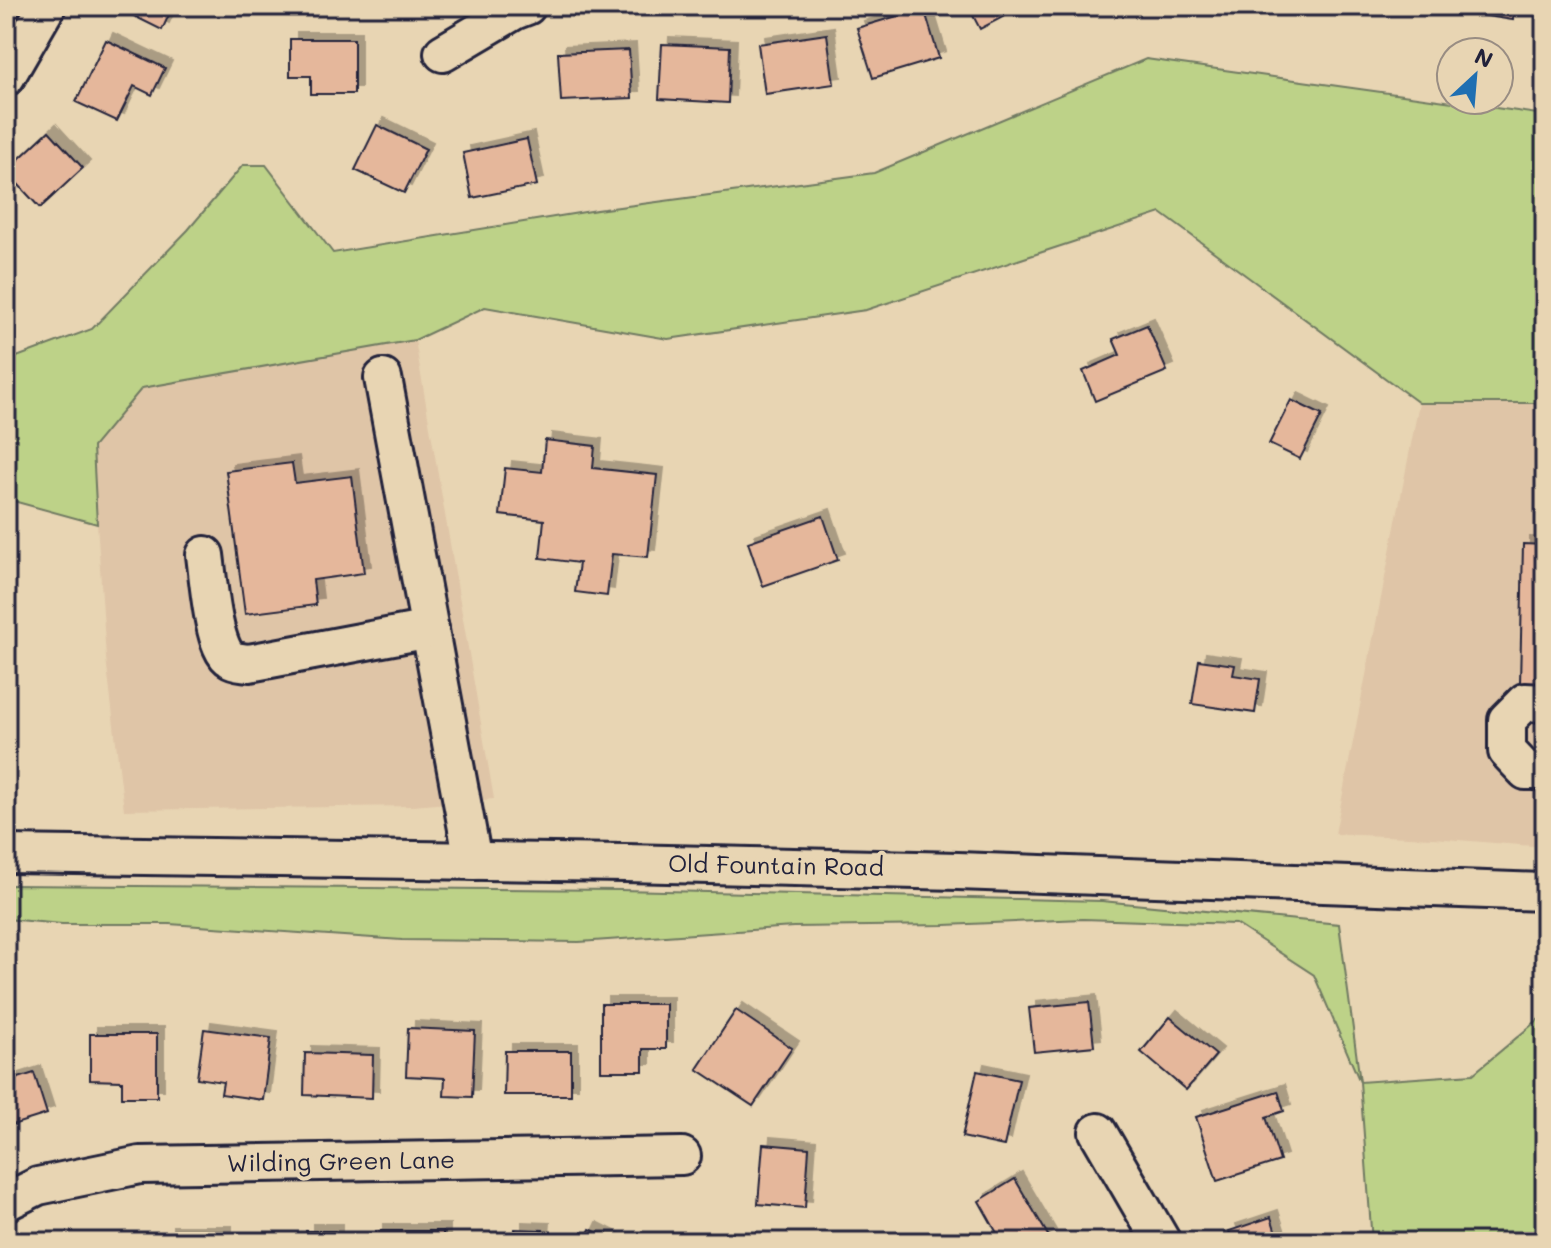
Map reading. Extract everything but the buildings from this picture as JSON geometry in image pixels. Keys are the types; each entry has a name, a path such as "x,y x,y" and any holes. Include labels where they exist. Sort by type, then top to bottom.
{"street":[{"path":"6,77 47,6"},
{"path":"443,53 527,6"},
{"path":"383,378 473,861"},
{"path":"205,555 217,634 223,652 231,660 249,663 430,629"},
{"path":"1545,703 1525,702 1507,720 1507,751 1526,771 1545,771"},
{"name":"Old Fountain Road","path":"6,854 983,871 1545,892"},
{"path":"1098,1132 1162,1242"},
{"name":"Wilding Green Lane","path":"6,1202 38,1186 140,1165 682,1156"}],"shaded area":[{"path":"415,340 494,799 413,806 124,810 106,658 92,447 142,388"},
{"path":"1419,403 1545,403 1545,847 1335,834"}],"green space":[{"path":"1146,59 1435,100 1435,116 1515,116 1515,111 1545,115 1545,403 1419,403 1161,213 866,310 668,339 485,307 415,340 142,388 93,447 97,524 6,499 6,361 92,329 188,230 243,165 266,165 333,253 597,210 874,173"},
{"path":"7,885 620,890 1102,901 1339,924 1360,1082 1314,975 1236,924 1083,919 793,927 579,942 402,940 169,924 62,924 6,919"},
{"path":"1545,1014 1545,1242 1372,1242 1360,1082 1473,1074"}]}
